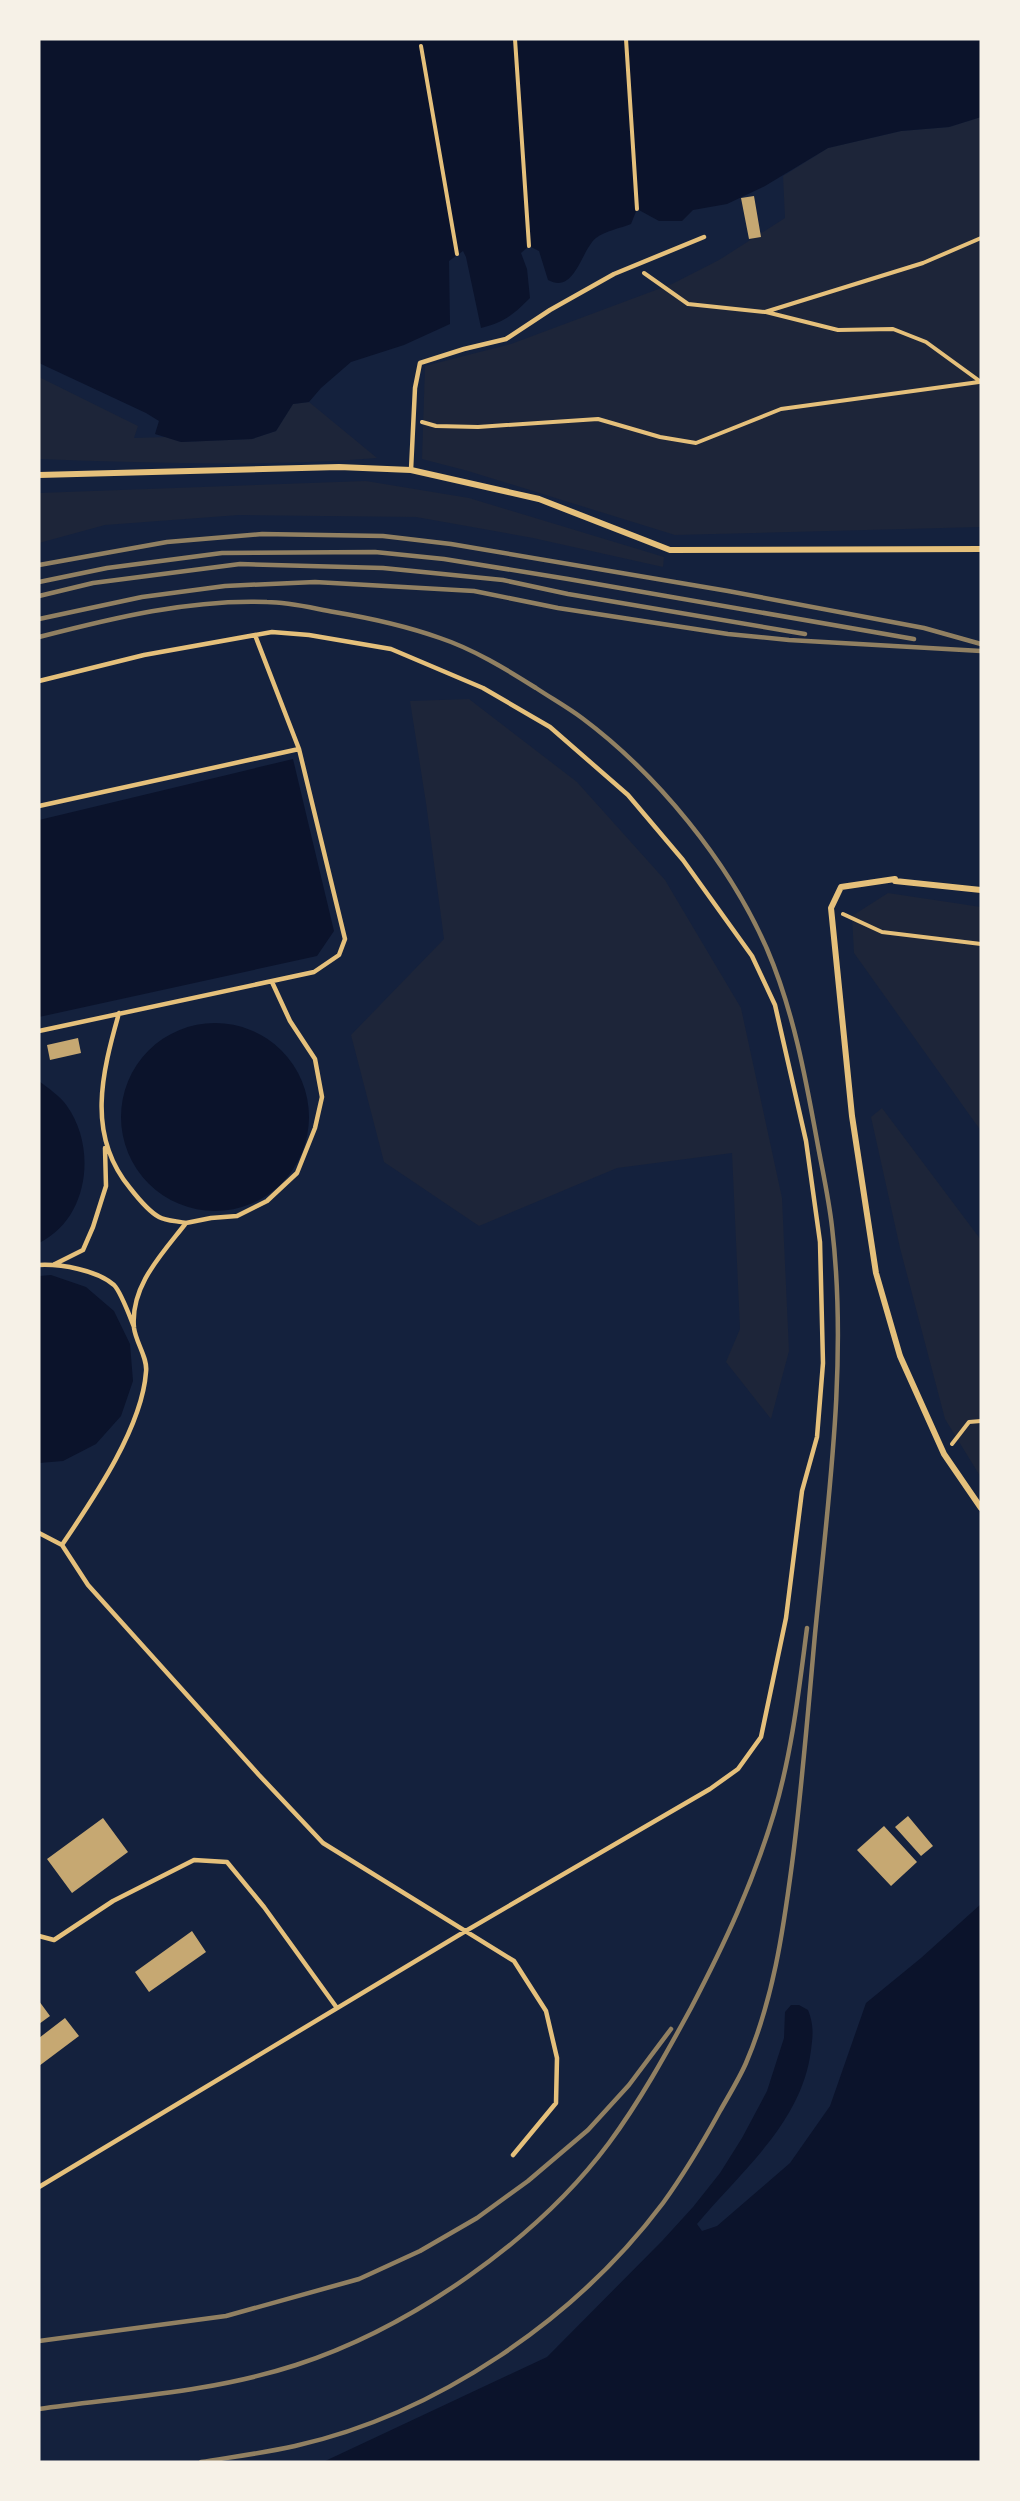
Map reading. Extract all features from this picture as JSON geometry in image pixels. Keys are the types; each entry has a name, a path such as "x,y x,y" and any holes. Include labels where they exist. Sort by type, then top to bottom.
{"street":[{"path":"39,475 339,467 411,470 540,499 670,550 981,549"},
{"path":"981,890 895,881 895,879 841,887 831,908 852,1116 876,1273 900,1356 944,1454 981,1508"}],"lane":[{"path":"411,470 415,388 420,363 464,348 506,339 614,274 704,237"},
{"path":"39,681 144,655 272,632 309,635 391,649 483,688 550,727 628,795 682,860 752,956 775,1005 806,1141 820,1242 823,1363 817,1437 802,1491 786,1618 761,1737 738,1769 710,1789 464,1932 39,2187"},
{"path":"39,1031 314,972 339,955 345,939 299,749 255,635"},
{"path":"39,806 299,749"},
{"path":"105,1145 119,1175 138,1198 159,1217 186,1223 237,1216 267,1201 297,1173 315,1128 322,1097 315,1059 290,1021 272,982"},
{"path":"55,1264 83,1250 106,1186 105,1145 100,1108 105,1062 119,1013"},
{"path":"134,1328 138,1292 150,1270 186,1223"},
{"path":"39,1265 55,1264 90,1272 115,1286 134,1328 147,1370 138,1412 94,1497 62,1545"},
{"path":"39,1533 62,1545 88,1585 323,1843 514,1961 546,2011 557,2058 556,2103 513,2155"},
{"path":"39,1936 54,1940 113,1901 194,1860 227,1862 337,2008"}],"path":[{"path":"515,39 529,246"},
{"path":"626,39 637,208"},
{"path":"421,46 457,254"},
{"path":"765,312 923,263 981,238"},
{"path":"634,265 688,304 765,312 838,330 893,329 926,342 980,382"},
{"path":"413,419 436,426 477,427 598,419 660,437 696,443 781,409 980,382"},
{"path":"831,908 882,932 981,944"},
{"path":"944,1454 969,1422 981,1420"}],"shaded area":[{"path":"39,39 981,39 981,117 949,127 901,131 828,148 765,186 727,204 693,210 682,221 659,221 637,209 631,224 596,238 571,276 565,281 557,283 548,280 539,251 529,246 521,253 527,269 530,298 508,317 481,328 463,251 449,261 450,324 404,345 351,362 321,388 309,402 293,404 276,431 252,439 181,442 155,434 159,421 146,413 39,363"},
{"path":"981,117 981,527 675,535 422,459 425,366 511,344 672,284 719,260 785,218 783,176 828,148 901,131 949,127"},
{"path":"39,377 138,426 134,438 166,437 181,442 252,439 276,431 293,404 309,402 377,458 293,463 166,463 39,459"},
{"path":"366,481 469,498 664,557 663,567 533,538 416,517 239,515 105,525 39,543 39,493"},
{"path":"469,699 577,782 665,880 741,1008 782,1198 789,1351 771,1419 726,1362 740,1329 732,1153 617,1168 479,1226 384,1162 351,1035 444,939 410,701"},
{"path":"293,759 334,931 317,956 39,1017 39,820"},
{"path":"888,893 981,907 981,1131 854,953 852,916"},
{"path":"215,1023 251,1030 267,1039 281,1051 293,1065 302,1081 309,1117 302,1153 293,1169 281,1183 267,1195 251,1204 215,1211 179,1204 163,1195 149,1183 137,1169 128,1153 121,1117 128,1081 137,1065 149,1051 163,1039 179,1030"},
{"path":"39,1081 67,1106 76,1123 85,1161 78,1200 69,1217 56,1232 39,1243"},
{"path":"882,1108 981,1240 980,1476 945,1419 900,1248 871,1117"},
{"path":"51,1275 86,1287 114,1311 130,1344 133,1381 121,1416 96,1444 63,1461 39,1463 39,1276"},
{"path":"981,1904 981,2462 323,2462 547,2357 662,2241 720,2173 767,2091 784,2038 785,2012 791,2005 799,2005 808,2010 813,2035 805,2076 796,2101 767,2144 697,2224 702,2231 717,2226 790,2163 830,2106 866,2003"}],"building":[{"path":"754,196 761,237 749,239 741,198"},
{"path":"78,1038 81,1053 50,1060 47,1045"},
{"path":"908,1816 933,1846 921,1856 895,1827"},
{"path":"103,1818 128,1852 72,1893 47,1859"},
{"path":"884,1826 917,1862 891,1886 857,1850"},
{"path":"192,1931 206,1952 149,1992 135,1972"},
{"path":"39,2001 50,2016 39,2024"},
{"path":"65,2018 79,2036 39,2066 39,2038"}],"railway":[{"path":"39,565 167,542 262,534 383,536 451,544 728,591 924,628 981,644"},
{"path":"39,582 107,568 222,553 375,552 444,559 568,579 914,639"},
{"path":"39,596 93,583 240,564 383,568 503,580 568,594 805,634"},
{"path":"39,619 142,597 225,586 315,582 474,591 558,608 728,634 789,640 981,651"},
{"path":"39,637 123,617 181,607 238,602 292,604 388,623 452,643 501,667 582,718 637,765 688,822 712,852 751,916 767,949 792,1022 809,1096 832,1227 838,1329 837,1380 830,1482 799,1807 789,1889 776,1965 763,2015 740,2075 678,2181 628,2245 589,2285 546,2322 500,2356 451,2386 400,2411 348,2431 295,2446 201,2462"},
{"path":"39,2409 169,2393 233,2382 296,2365 339,2349 426,2304 468,2276 508,2246 580,2179 609,2143 662,2060 715,1960 757,1864 786,1767 807,1628"},
{"path":"39,2341 226,2316 359,2279 420,2251 477,2218 528,2181 588,2130 629,2085 671,2029"}]}
